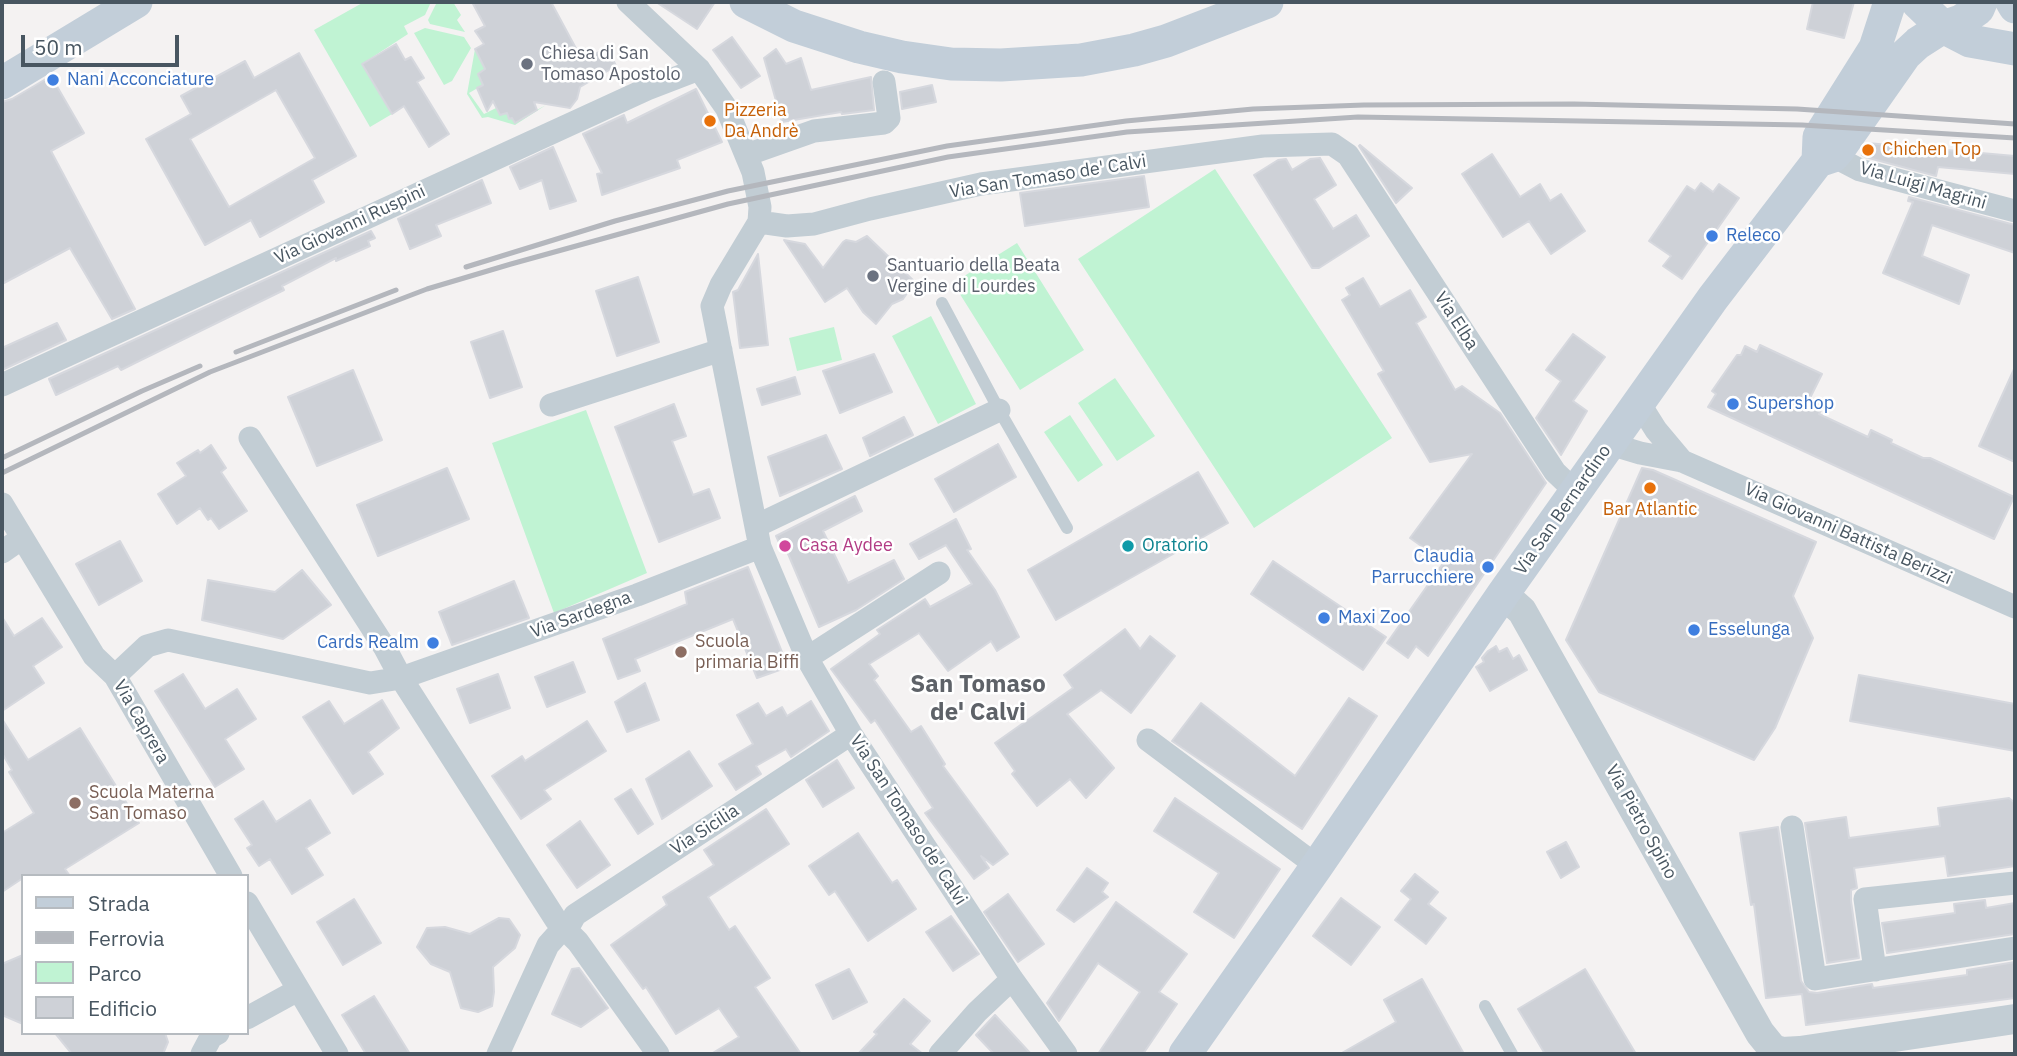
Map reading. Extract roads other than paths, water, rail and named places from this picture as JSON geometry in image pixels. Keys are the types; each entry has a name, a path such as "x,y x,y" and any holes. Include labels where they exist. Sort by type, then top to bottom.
{"main road":[{"path":"2,83 134,2"},
{"path":"746,2 794,26 859,47 951,64 1000,65 1071,61 1134,50 1166,41 1267,2"},
{"path":"790,2 844,22 889,34 1009,47 1101,37 1164,21 1218,2"},
{"name":"Via San Bernardino","path":"1826,158 1819,137 1875,48 1889,12 1890,2"},
{"path":"1917,2 1943,27 1970,41 2015,49"},
{"name":"Via San Bernardino","path":"1185,1054 1503,594 1713,298 1826,158 1898,63 1918,43 1943,27 1961,21 1978,9 1981,2"},
{"path":"2012,2 2015,7"}],"street":[{"path":"628,2 699,69 727,109 753,172 760,207 759,222"},
{"name":"Via Giovanni Ruspini","path":"2,385 634,94 699,69"},
{"path":"746,155 814,131 884,123 889,118 884,82"},
{"name":"Via San Tomaso de' Calvi","path":"1066,1054 1012,979 851,734 807,658 758,537 712,306 721,285 759,222 787,226 814,224 981,184 1263,146 1322,143 1339,147"},
{"name":"Via Elba","path":"1339,147 1348,155 1555,472 1576,492"},
{"name":"Via Luigi Magrini","path":"1826,158 1860,170 2015,211"},
{"path":"551,405 721,350"},
{"name":"Via Giovanni Battista Berizzi","path":"1639,402 1656,430 1682,461"},
{"path":"758,537 999,410"},
{"path":"250,438 556,920 578,943 658,1054"},
{"name":"Via Giovanni Battista Berizzi","path":"1610,444 1682,461 2015,607"},
{"name":"Via Caprera","path":"2,504 94,656 115,676 230,874"},
{"name":"Via Sardegna","path":"115,676 147,646 168,640 370,683 401,678 637,595 758,537"},
{"path":"2,552 22,538"},
{"path":"807,658 939,573"},
{"name":"Via Pietro Spino","path":"1503,594 1522,611 1773,1052"},
{"name":"Via Sicilia","path":"498,1054 548,945 557,935 566,931 575,915 851,734"},
{"path":"1148,740 1317,866"},
{"path":"1792,827 1815,979 2015,948"},
{"path":"1875,970 1865,900 2015,883"},
{"path":"248,904 337,1054"},
{"path":"940,1054 977,1012 1012,979"},
{"path":"248,1017 298,990"},
{"path":"1773,1052 1800,1051 2015,1019"},
{"path":"202,1054 214,1035"}],"lane":[{"path":"942,303 999,410 1067,528"},
{"path":"1485,1006 1512,1054"}],"railway":[{"path":"466,267 615,221 728,191 947,146 1126,121 1253,109 1364,105 1574,104 1797,109 2015,124"},
{"path":"2,473 210,372 427,289 728,204 948,157 1127,132 1358,117 1802,125 2015,138"},
{"path":"236,352 396,290"},
{"path":"2,458 200,366"}],"place":[{"name":"Chiesa di San Tomaso Apostolo","path":"527,64"},
{"name":"Nani Acconciature","path":"53,80"},
{"name":"Pizzeria Da Andrè","path":"710,121"},
{"name":"Chichen Top","path":"1868,150"},
{"name":"Releco","path":"1712,236"},
{"name":"Santuario della Beata Vergine di Lourdes","path":"873,276"},
{"name":"Supershop","path":"1733,404"},
{"name":"Bar Atlantic","path":"1650,488"},
{"name":"Casa Aydee","path":"785,546"},
{"name":"Oratorio","path":"1128,546"},
{"name":"Claudia Parrucchiere","path":"1488,567"},
{"name":"Maxi Zoo","path":"1324,618"},
{"name":"Esselunga","path":"1694,630"},
{"name":"Cards Realm","path":"433,643"},
{"name":"Scuola primaria Biffi","path":"681,652"},
{"name":"Scuola Materna San Tomaso","path":"75,803"}],"district":[{"name":"San Tomaso de' Calvi","path":"978,699"}]}
